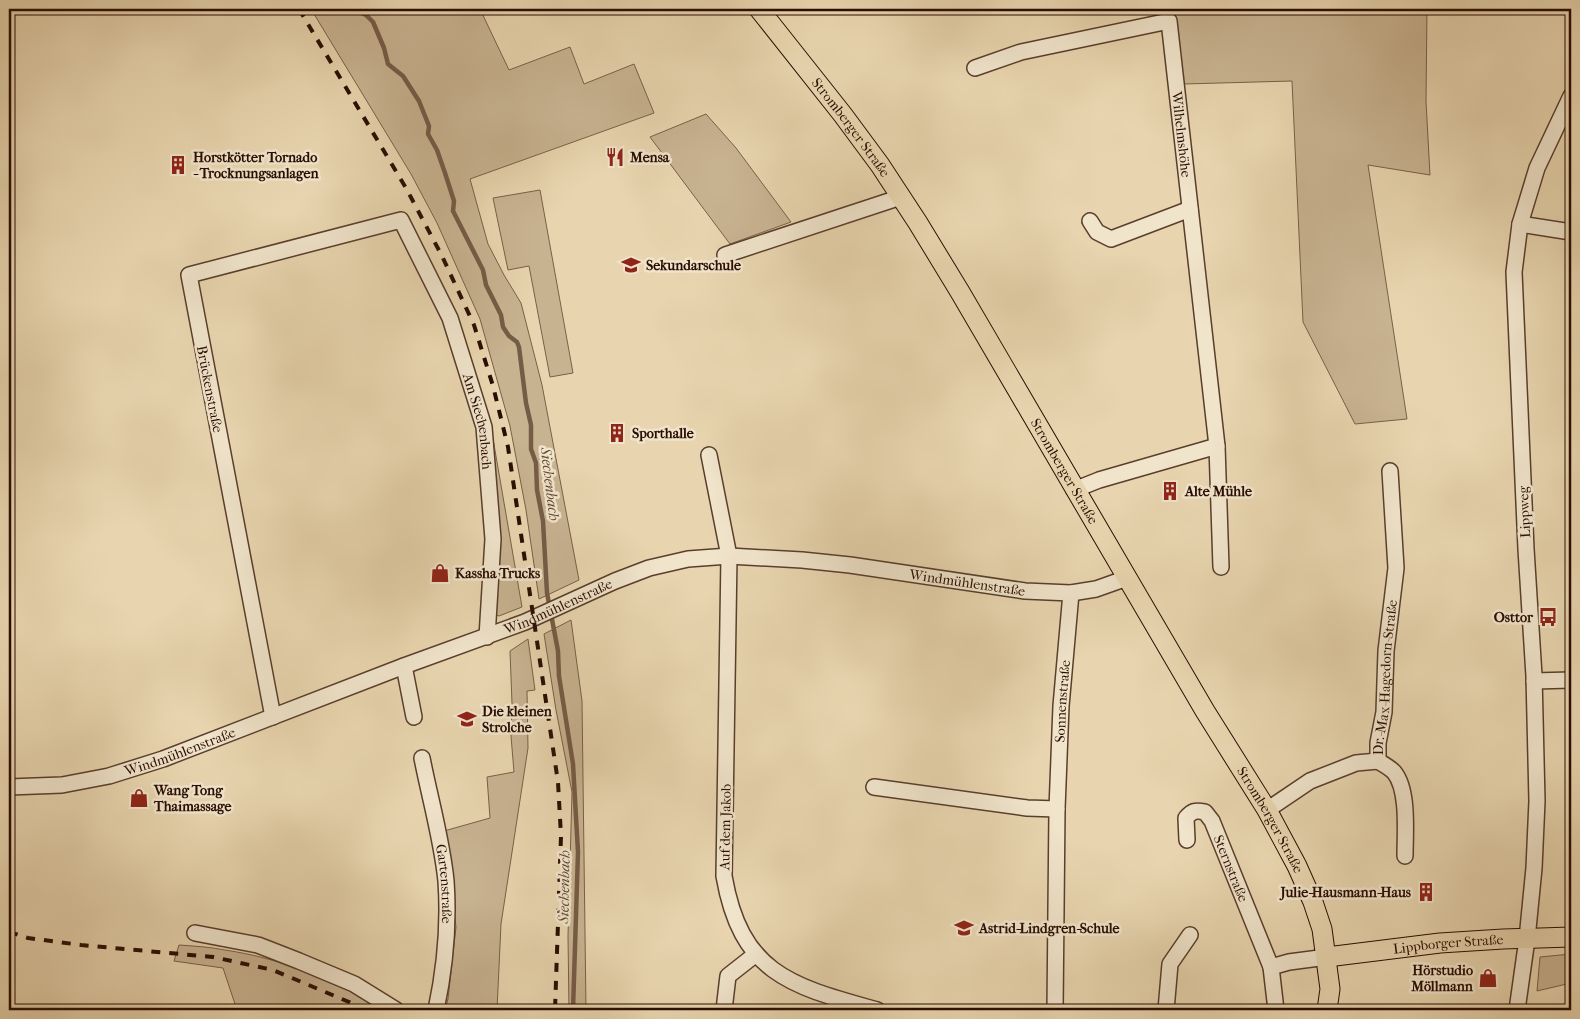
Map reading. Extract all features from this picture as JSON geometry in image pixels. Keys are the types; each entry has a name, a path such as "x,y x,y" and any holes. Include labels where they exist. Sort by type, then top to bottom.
{"main road":[{"name":"Stromberger Straße","path":"759,9 880,165 960,292 1074,490 1205,711 1267,810 1297,866 1313,902 1322,929 1327,957"},
{"name":"Lippborger Straße","path":"1327,957 1440,943 1571,938"},
{"path":"1327,957 1330,989 1327,1010"}],"street":[{"name":"Wilhelmshöhe","path":"975,68 1021,52 1169,21 1217,446 1221,567"},
{"name":"Lippweg","path":"1516,1010 1527,939 1534,868 1537,801 1534,681 1514,272 1520,224 1537,168 1571,96"},
{"path":"725,255 901,197"},
{"path":"1090,221 1097,232 1111,239 1190,209"},
{"name":"Am Siechenbach","path":"400,220 450,318 484,427 494,539 486,637"},
{"name":"Brückenstraße","path":"273,717 189,275 400,220"},
{"path":"1520,224 1571,232"},
{"path":"1074,490 1099,480 1217,446"},
{"name":"Auf dem Jakob","path":"709,455 729,556 724,876 734,919 756,954 774,971 797,985 818,994 877,1010"},
{"name":"Dr.-Max-Hagedorn-Straße","path":"1267,810 1310,781 1356,763 1378,761 1378,743 1384,712 1384,674 1396,568 1390,471"},
{"name":"Windmühlenstraße","path":"9,788 62,784 109,776 164,759 542,615 615,581 650,568 688,559 729,556 850,564 1025,591 1071,593 1096,589 1127,578"},
{"name":"Sonnenstraße","path":"1055,1010 1057,809 1061,706 1071,593"},
{"path":"404,666 414,717"},
{"path":"1534,681 1571,680"},
{"name":"Gartenstraße","path":"422,758 446,880 447,922 441,987 436,1010"},
{"path":"1378,761 1394,772 1400,783 1405,824 1405,856"},
{"path":"874,788 1027,808 1057,809"},
{"name":"Sternstraße","path":"1187,840 1186,818 1191,812 1197,810 1205,812 1212,821 1271,967 1276,1010"},
{"path":"195,933 258,945 354,984 396,1010"},
{"path":"1166,1010 1170,964 1190,935"},
{"path":"724,1010 728,976 756,954"},
{"path":"1271,967 1289,962 1327,957"}],"shaded area":[{"path":"311,9 480,9 509,70 570,47 584,84 634,64 654,113 470,179 488,244 521,303 542,385 579,580 539,599 526,510 510,426 480,319 437,223 411,174"},
{"path":"1168,9 1427,9 1426,101 1430,175 1368,165 1407,419 1355,424 1303,322 1292,81 1184,84 1169,21"},
{"path":"706,114 736,148 791,222 730,244 650,137"},
{"path":"540,190 573,373 550,377 529,266 508,270 493,198"},
{"path":"472,369 492,433 522,607 499,616 496,615 495,611 499,569 499,541"},
{"path":"571,620 582,701 586,1010 569,1010 568,936 572,792 544,634"},
{"path":"528,639 535,690 527,691 528,748 501,924 497,1010 445,1010 448,999 456,927 444,831 490,818 487,777 514,772 511,736 510,651"},
{"path":"179,945 214,948 287,965 346,989 382,1010 237,1010 223,968 174,961"},
{"path":"1571,954 1571,983 1537,991 1540,957"}],"waterway":[{"name":"Siechenbach","path":"352,9 366,15 373,22 384,48 388,64 403,76 419,101 429,126 428,134 437,150 454,201 453,211 483,270 486,285 501,315 503,327 509,336 517,342 519,347 526,403 531,425 531,449 536,463 537,490 543,521 547,593 558,651 559,676 573,764 578,852 573,1010"}],"railway":[{"path":"299,9 406,188 442,256 474,325 493,386 508,447 558,782 561,836 555,1010"},
{"path":"9,932 28,938 81,945 213,957 273,970 349,1002 363,1010"}],"place":[{"name":"Mensa","path":"615,157"},
{"name":"Horstkötter Tornado - Trocknungsanlagen","path":"178,165"},
{"name":"Sekundarschule","path":"631,265"},
{"name":"Sporthalle","path":"617,433"},
{"name":"Alte Mühle","path":"1170,491"},
{"name":"Kassha Trucks","path":"440,573"},
{"name":"Osttor","path":"1548,617"},
{"name":"Die kleinen Strolche","path":"467,719"},
{"name":"Wang Tong Thaimassage","path":"139,798"},
{"name":"Julie-Hausmann-Haus","path":"1426,892"},
{"name":"Astrid-Lindgren-Schule","path":"964,928"},
{"name":"Hörstudio Möllmann","path":"1488,978"}]}
